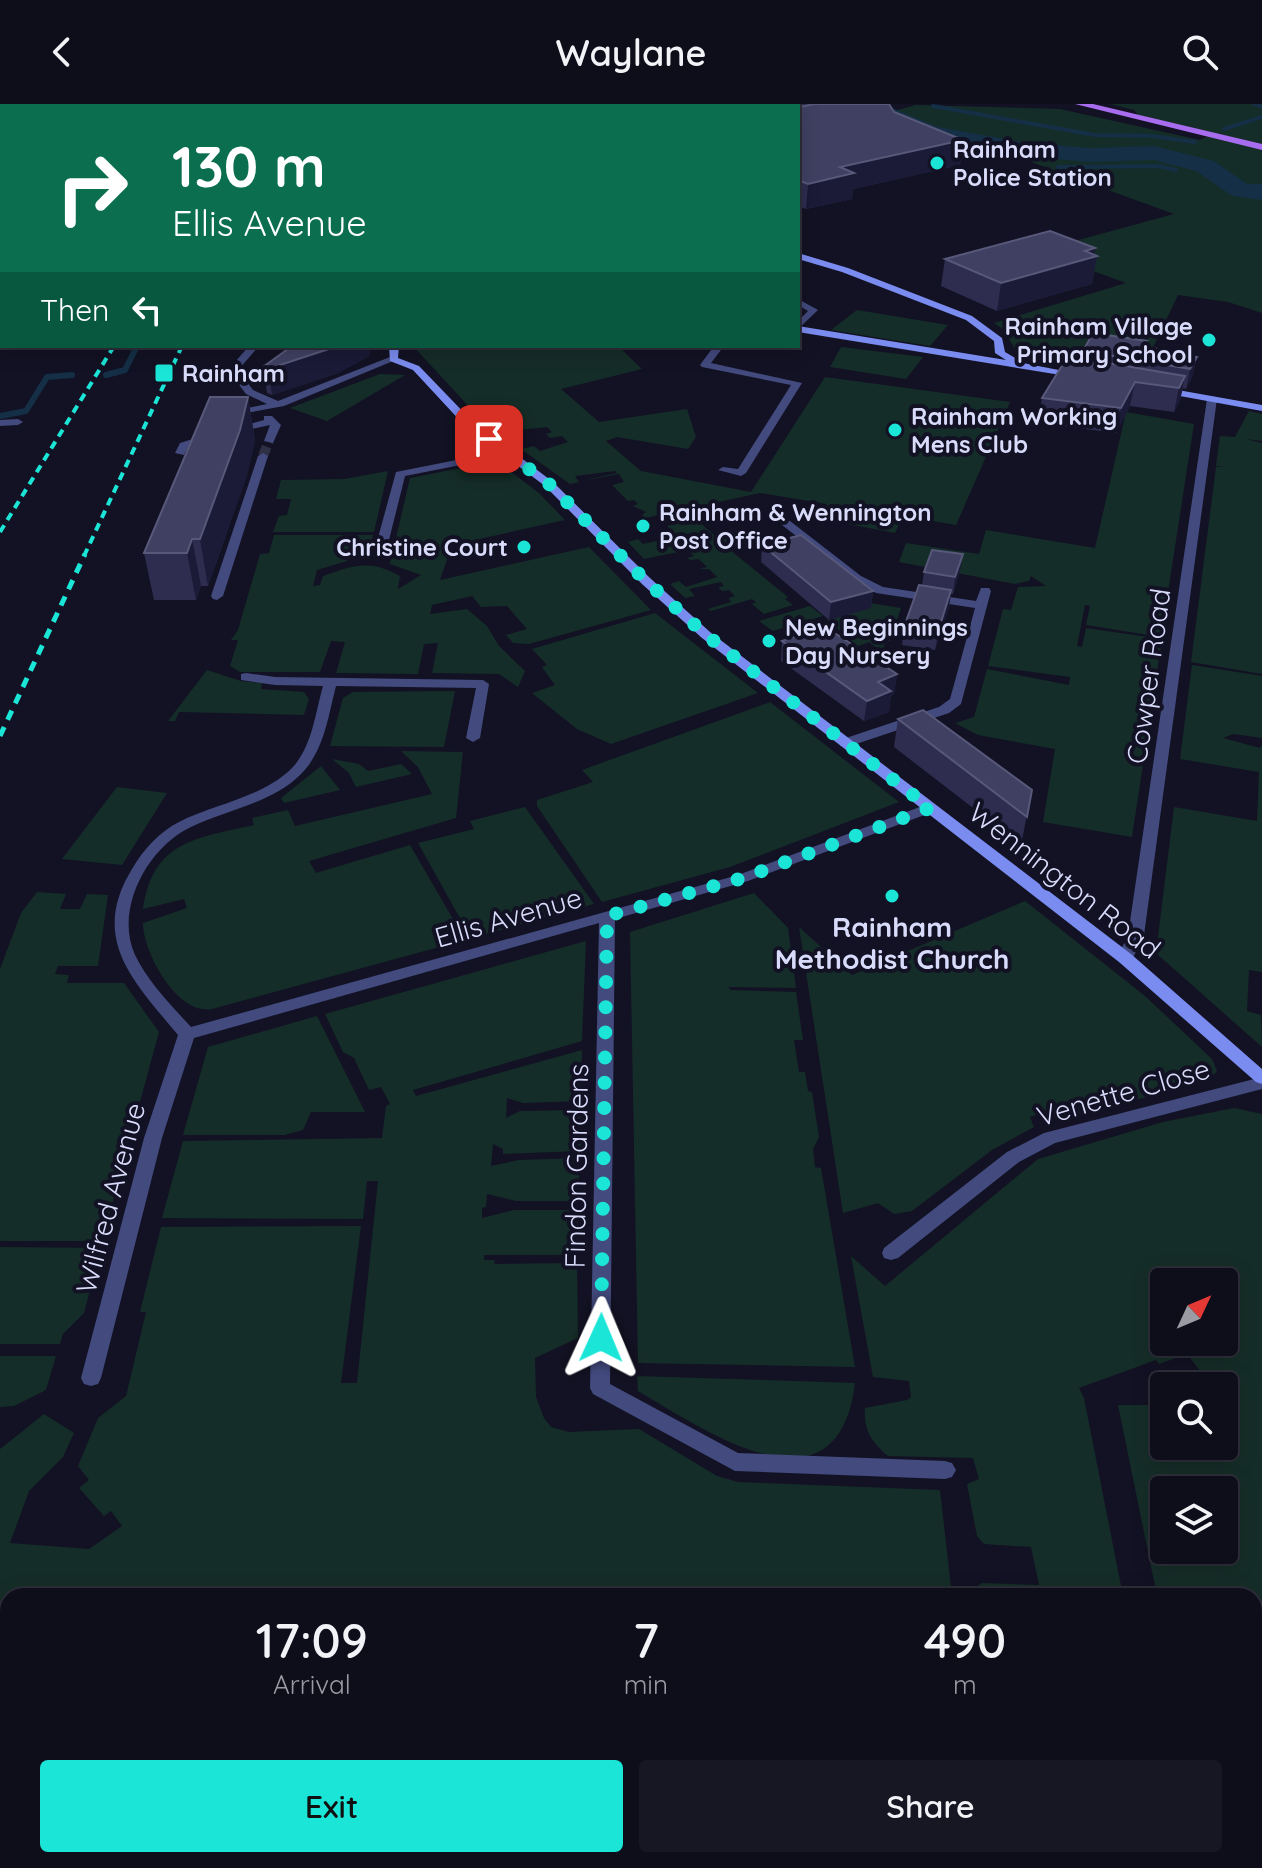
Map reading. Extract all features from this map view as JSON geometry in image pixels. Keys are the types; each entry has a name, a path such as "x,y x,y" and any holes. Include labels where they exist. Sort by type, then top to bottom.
{"main road":[{"path":"1080,104 1262,147"},
{"path":"800,257 861,276 982,324 999,340 1000,353"},
{"path":"800,328 1095,378"},
{"path":"393,359 394,348"},
{"path":"980,359 1000,353 1023,365"},
{"name":"Wennington Road","path":"393,359 416,368 468,423 549,484 683,616 1125,958 1262,1080"},
{"path":"1154,389 1262,408"}],"street":[{"path":"800,303 814,310 800,326"},
{"path":"252,348 233,370 244,389 255,398 280,404"},
{"path":"718,348 705,365 797,383 741,473 723,470"},
{"path":"219,417 280,404 393,359"},
{"name":"Cowper Road","path":"1125,958 1136,935 1212,399"},
{"path":"258,409 276,425 269,441"},
{"path":"180,453 184,445 195,440 272,421"},
{"path":"0,423 18,422"},
{"path":"379,556 400,474 507,453"},
{"path":"217,596 263,456"},
{"path":"786,523 857,578 880,590 981,605"},
{"path":"845,743 944,710 956,701 985,591"},
{"path":"246,677 330,682 483,684 473,738"},
{"path":"187,1034 146,984 123,944 124,905 135,873 152,849 178,828 279,785 303,765 312,748 330,682"},
{"name":"Ellis Avenue","path":"187,1034 743,878 930,808"},
{"name":"Findon Gardens","path":"607,916 600,1388 735,1462 945,1470"},
{"name":"Wilfred Avenue","path":"91,1378 153,1138 187,1034"},
{"name":"Venette Close","path":"891,1253 1013,1157 1050,1138 1262,1080"}],"green space":[{"path":"1110,104 1262,104 1262,313 1228,302 1178,295 1148,358 1061,347 1050,367 1019,356 1003,329 994,323 1126,283 1038,251 1174,214 1004,152 921,138 894,111 916,105 1060,109 1200,140 1214,133 1138,115 1134,110"},
{"path":"857,310 948,325 930,346 831,330"},
{"path":"841,347 923,357 906,379 830,367"},
{"path":"415,348 620,348 642,369 561,389 599,422 687,409 696,437 688,449 617,437 606,441 641,471 751,492 825,377 1010,402 956,525 903,516 895,533 821,519 817,526 827,504 760,493 645,518 642,515 646,512 633,506 638,504 634,500 628,501 612,485 624,482 619,474 581,481 617,473 615,471 575,476 579,482 570,484 521,449 534,446 540,451 568,442 562,436 550,438 546,434 552,432 547,427 519,430 523,435 507,439 472,410"},
{"path":"380,374 405,375 327,421 290,408"},
{"path":"1249,411 1262,414 1262,441 1246,439 1262,443 1262,674 1191,662 1216,467 1224,467 1216,466 1220,436 1235,437"},
{"path":"1126,412 1194,424 1161,637 1086,625 1090,606 1085,605 1077,646 1082,647 1086,628 1162,639 1132,837 1043,822 1055,749 978,735 955,723 974,717 987,669 1069,685 1070,677 988,666 1003,609 1011,610 1018,587 1046,586 1031,576 1029,581 1015,584 899,562 906,543 979,554 986,530 1095,548"},
{"path":"497,461 539,493 565,520 452,545 440,580 589,547 651,610 529,644 513,643 506,635 527,629 507,606 481,607 472,596 432,605 430,614 467,609 487,626 499,646 525,671 518,687 499,674 432,673 438,643 424,644 418,674 336,673 345,642 331,641 320,672 240,672 230,666 238,640 231,640 238,630 260,554 269,553 274,535 373,535 371,544 351,544 347,561 317,570 313,586 320,585 323,576 362,566 380,567 400,576 398,589 421,575 438,581 390,564 410,478"},
{"path":"388,471 374,532 273,532 279,516 287,515 291,499 276,499 281,480 344,479"},
{"path":"696,519 718,539 728,536 735,542 725,546 788,597 785,599 793,605 764,614 752,604 756,602 752,599 711,611 708,609 731,602 729,598 735,596 729,590 722,591 718,587 724,586 721,582 689,589 695,596 685,598 670,584 679,581 686,587 717,577 709,569 699,569 707,567 699,559 687,558 694,556 688,550 644,559 628,542 638,539 643,544 665,539 663,537 675,534 667,526"},
{"path":"864,602 901,608 890,641 886,640 882,652 869,642 858,646 827,620 870,608"},
{"path":"810,606 823,616 773,631 759,621"},
{"path":"655,613 758,693 611,744 577,729 532,693 555,685 542,667 547,665 532,649"},
{"path":"1192,665 1262,676 1262,738 1233,734 1223,738 1260,748 1262,745 1262,972 1249,970 1247,1011 1261,1015 1262,1047 1156,953 1174,807 1257,821 1259,772 1180,759"},
{"path":"207,670 241,681 262,683 261,689 304,692 309,699 304,715 179,712 175,721 168,721"},
{"path":"455,691 444,747 330,746 343,698 353,692"},
{"path":"770,702 899,802 730,867 602,902 537,806 537,800 593,782 582,770"},
{"path":"401,751 463,752 456,818 309,861 316,873 410,845 465,940 212,1009 199,1009 175,993 149,950 143,923 187,908 184,899 143,909 148,886 167,856 196,839 254,825 252,818 288,810 295,826 432,794 418,767"},
{"path":"332,759 359,764 368,771 401,764 412,774 356,787 349,773"},
{"path":"321,766 340,790 284,803 281,798"},
{"path":"117,787 167,793 122,865 62,859"},
{"path":"525,807 594,904 471,938 418,843 474,829 470,821"},
{"path":"37,892 66,894 60,909 80,909 87,894 108,895 98,966 58,966 55,974 69,975 67,983 124,983 159,1032 102,1241 0,1241 0,969 21,913"},
{"path":"754,893 788,928 796,988 728,987 731,990 796,992 803,1040 794,1040 799,1072 805,1072 808,1091 812,1092 819,1137 813,1149 815,1167 821,1168 855,1367 638,1363 630,932"},
{"path":"1025,901 1145,996 1212,1059 1217,1071 1209,1080 1058,1121 1049,1111 1030,1117 1034,1127 992,1150 912,1211 894,1214 878,1203 843,1213 799,927 852,975"},
{"path":"586,941 582,1041 413,1090 416,1096 582,1050 581,1101 523,1103 507,1098 506,1118 520,1111 580,1110 581,1151 503,1154 503,1149 493,1144 491,1166 519,1160 579,1158 579,1201 516,1201 487,1194 486,1207 482,1208 482,1218 514,1210 578,1210 576,1255 484,1255 484,1260 494,1260 495,1264 577,1263 578,1338 535,1358 536,1397 544,1418 551,1427 569,1432 639,1429 717,1476 738,1482 940,1490 951,1588 0,1588 0,1449 44,1414 74,1433 63,1457 29,1491 10,1543 89,1549 122,1526 111,1511 104,1516 79,1488 89,1480 78,1466 98,1418 126,1396 146,1312 140,1312 161,1227 361,1226 341,1383 357,1383 378,1181 367,1181 363,1219 162,1218 183,1141 382,1138 386,1106 390,1104 381,1087 369,1090 354,1058 343,1052 325,1014"},
{"path":"317,1016 365,1112 311,1112 303,1130 284,1135 183,1135 208,1047"},
{"path":"1234,1108 1262,1114 1262,1588 1155,1588 1150,1564 1238,1564 1238,1476 1150,1476 1150,1562 1118,1405 1150,1405 1150,1460 1238,1460 1238,1372 1201,1372 1189,1356 1238,1356 1238,1268 1150,1268 1150,1356 1181,1356 1159,1364 1156,1360 1079,1388 1084,1398 1121,1588 974,1588 982,1583 1039,1585 1031,1547 984,1544 977,1536 967,1484 979,1479 973,1458 888,1456 873,1441 867,1429 865,1408 911,1397 909,1381 873,1377 851,1256 885,1286 1038,1159 1163,1122"},
{"path":"0,1247 101,1248 84,1313 63,1334 60,1344 0,1344"},
{"path":"0,1356 56,1356 46,1390 14,1406 0,1407"},
{"path":"637,1376 855,1383 844,1425 823,1449 797,1458 766,1454 732,1443 698,1426 638,1391"}],"building":[{"path":"814,104 889,104 894,112 963,140 840,167 854,173 808,184 800,181 800,107"},
{"path":"1050,231 1095,248 1085,251 1097,256 1001,283 945,259"},
{"path":"1093,333 1147,341 1143,346 1197,357 1190,369 1083,351"},
{"path":"289,348 332,348 268,369 263,367"},
{"path":"1078,358 1185,376 1179,388 1135,382 1121,408 1042,398 1066,359 1076,361"},
{"path":"210,397 248,397 240,430 200,539 192,539 187,553 144,553"},
{"path":"801,535 873,591 831,602 762,545"},
{"path":"932,550 963,554 955,577 924,572"},
{"path":"919,585 951,590 938,632 904,627"},
{"path":"824,626 897,674 878,682 891,691 867,701 782,641"},
{"path":"923,710 1032,790 1027,817 898,719"}],"waterway":[{"path":"814,104 892,115 911,126 934,133 1022,149 1090,155 1154,153 1205,166 1241,191 1262,192"},
{"path":"1254,104 1262,107"},
{"path":"933,106 1095,135 1152,136 1195,142"},
{"path":"1224,129 1262,117"},
{"path":"1058,167 1158,166 1176,170"},
{"path":"106,375 125,370 136,348"},
{"path":"0,416 26,411 47,377 72,375"}],"tunnel":[{"path":"263,456 269,441"}],"railway":[{"path":"0,532 113,348"},
{"path":"84,556 181,348"},
{"path":"0,736 85,554"}],"place":[{"name":"Rainham Police Station","path":"937,163"},
{"name":"Rainham Village Primary School","path":"1209,340"},
{"name":"Rainham","path":"164,373"},
{"name":"Rainham Working Mens Club","path":"895,430"},
{"name":"Rainham & Wennington Post Office","path":"643,526"},
{"name":"Christine Court","path":"524,547"},
{"name":"New Beginnings Day Nursery","path":"769,641"},
{"name":"Rainham Methodist Church","path":"892,896"}],"route":[{"path":"489,439 549,484 646,581 706,635 930,808 743,878 607,916 601,1338"}]}
